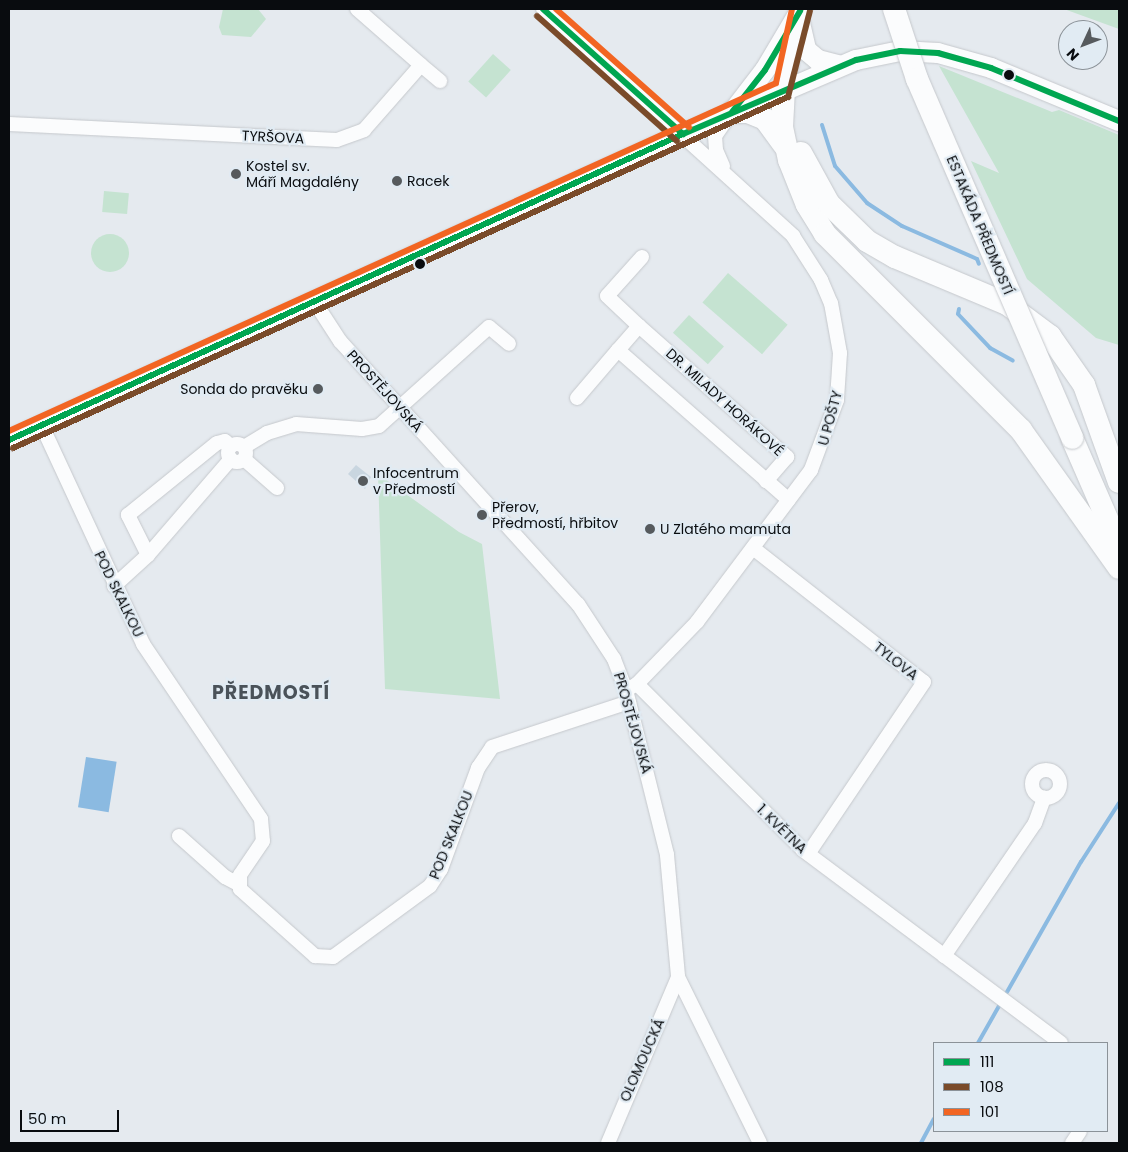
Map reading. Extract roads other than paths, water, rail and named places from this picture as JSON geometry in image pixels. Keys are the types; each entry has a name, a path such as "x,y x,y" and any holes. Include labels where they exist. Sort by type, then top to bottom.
{"main road":[{"name":"ESTAKÁDA PŘEDMOSTÍ","path":"894,9 917,79 1119,546"},
{"path":"732,112 765,70 800,10"},
{"path":"800,10 801,38 806,50 818,60 838,65"},
{"path":"800,10 784,89 782,117 786,150 801,191 825,234 1021,430 1119,568"},
{"path":"9,440 838,65 900,51 938,53 991,68 1119,121"},
{"path":"784,89 809,172 829,204 848,224 895,256 1018,311 1060,347 1087,393 1119,482"},
{"path":"732,112 748,112 764,119 786,150"}],"street":[{"path":"357,9 440,81"},
{"name":"U POŠTY","path":"544,9 780,222 807,256 821,280 837,329 840,353 837,400 822,449 789,500 697,622 630,692"},
{"name":"TYRŠOVA","path":"9,124 337,140 364,130 422,65"},
{"path":"732,112 718,131 715,143 718,159 732,179"},
{"name":"DR. MILADY HORÁKOVÉ","path":"642,256 607,296 787,457 766,481"},
{"name":"PROSTĚJOVSKÁ","path":"314,302 340,342 588,616 614,659 630,692 669,866 678,977 760,1143"},
{"path":"114,586 148,555 238,453 267,433 296,424 374,428 401,408 489,326 510,344"},
{"path":"576,398 639,326"},
{"path":"618,350 789,500"},
{"name":"POD SKALKOU","path":"42,426 114,586 159,670 261,819 262,841 241,872 238,884"},
{"path":"148,555 128,515 217,443 225,442 277,488"},
{"name":"TYLOVA","path":"753,548 924,682 808,854"},
{"name":"POD SKALKOU","path":"179,836 225,877 238,884 247,899 309,952 322,959 333,957 430,886 441,869 478,768 492,747 630,692"},
{"name":"1. KVĚTNA","path":"630,692 808,854 1060,1042"},
{"path":"944,956 1035,823 1044,798"},
{"name":"OLOMOUCKÁ","path":"608,1143 678,977"},
{"path":"1072,1143 1079,1132"}],"water":[{"path":"86,757 117,762 109,812 78,807"}],"waterway":[{"path":"822,125 835,166 867,203 902,226 977,259 979,264"},
{"path":"959,309 958,314 990,348 1013,361"},
{"path":"1007,992 1081,862 1119,803"},
{"path":"979,1042 999,1006"},
{"path":"921,1143 933,1121"}],"place":[{"name":"Kostel sv. Máří Magdalény","path":"236,174"},
{"name":"Racek","path":"397,181"},
{"name":"Sonda do pravěku","path":"318,389"},
{"name":"Infocentrum v Předmostí","path":"363,481"},
{"name":"Přerov, Předmostí, hřbitov","path":"482,515"},
{"name":"U Zlatého mamuta","path":"650,529"}],"district":[{"name":"PŘEDMOSTÍ","path":"271,693"}]}
